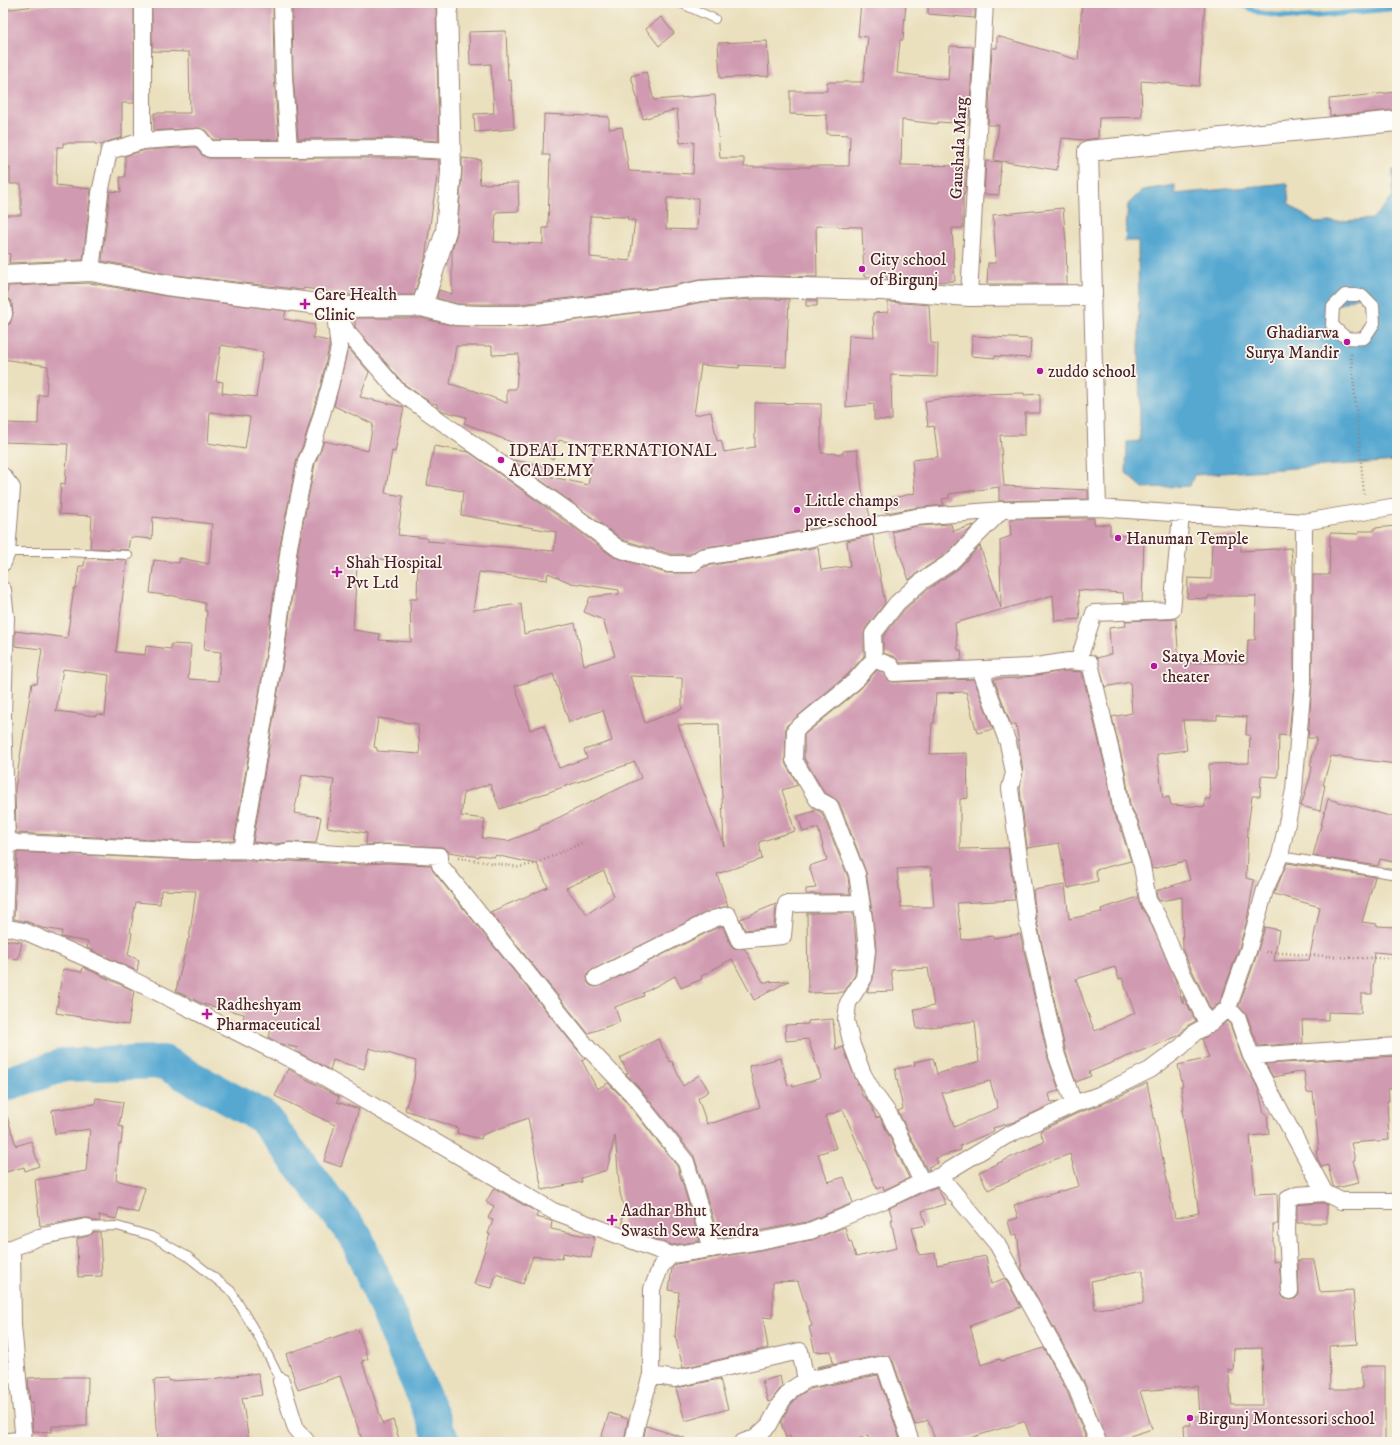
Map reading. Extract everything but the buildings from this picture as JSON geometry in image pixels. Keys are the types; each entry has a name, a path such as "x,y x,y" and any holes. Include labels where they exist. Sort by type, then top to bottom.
{"street":[{"path":"143,3 143,141"},
{"path":"282,3 284,77 289,148"},
{"path":"422,306 446,231 451,172 446,3"},
{"name":"Gaushala Marg","path":"969,296 985,3"},
{"path":"1098,508 1088,151 1397,121"},
{"path":"91,271 100,194 109,151 143,141 199,138 209,149 394,148 451,151"},
{"path":"3,275 91,271 166,285 341,310 422,306 456,315 520,316 673,297 700,291 758,287 882,290 969,296 1092,295"},
{"path":"3,306 3,317"},
{"path":"341,310 347,332 398,391 570,512 618,550 669,564 692,564 702,557 773,546 916,517 1002,510 1098,508 1304,522 1397,506"},
{"path":"242,850 276,648 289,547 306,461 312,448 330,386 339,348 336,323 341,310"},
{"path":"3,476 12,488 5,558"},
{"path":"922,1182 889,1114 873,1092 863,1074 852,1045 846,1020 848,1003 864,978 867,951 857,874 830,806 817,799 794,760 795,730 854,682 874,659 873,634 897,603 922,581 951,562 1002,510"},
{"path":"1078,662 1094,613 1172,610 1181,514"},
{"path":"3,590 6,618 3,715 5,840 3,927 24,931 111,969 312,1070 553,1211 671,1255 810,1231 887,1199 922,1182 940,1176 1006,1136 1074,1104 1099,1095 1150,1070 1182,1046 1194,1033 1228,1008 1248,951 1265,890 1280,856 1294,790 1303,682 1304,522"},
{"path":"874,659 891,666 894,673 1030,667 1069,662 1090,663 1116,773 1121,808 1129,823 1142,866 1148,900 1158,917 1179,966 1208,1024"},
{"path":"989,669 983,677 1008,743 1014,773 1010,788 1027,919 1056,1056 1074,1104"},
{"path":"5,840 17,843 194,851 242,850 276,854 289,850 355,855 386,854 440,856 440,865 588,1048 632,1094 686,1162 712,1248"},
{"path":"596,978 713,919 728,915 739,940 776,937 783,936 786,904 861,903"},
{"path":"1228,1008 1238,1019 1251,1056 1325,1193"},
{"path":"1251,1056 1397,1046"},
{"path":"940,1176 997,1244 1076,1387 1098,1442"},
{"path":"1290,1291 1287,1230 1288,1199 1297,1195 1325,1193 1341,1200 1397,1201"},
{"path":"3,1442 24,1441 13,1325 8,1248 39,1237 86,1227"},
{"path":"633,1442 651,1375 652,1289 662,1266 671,1255"},
{"path":"651,1375 675,1379 800,1351 806,1380"},
{"path":"743,1442 755,1438 769,1425 792,1388 806,1380 884,1364 911,1442"},
{"path":"281,1381 296,1429 306,1442"}],"lane":[{"path":"680,3 715,19"},
{"path":"5,558 66,552 128,555"},
{"path":"1280,856 1397,875"},
{"path":"86,1227 116,1226 151,1236 188,1256 231,1291 261,1341 281,1381"}],"path":[{"path":"1350,340 1360,467"},
{"path":"440,856 518,867 535,864 584,842"},
{"path":"1248,951 1354,958 1397,958"}],"water":[{"path":"1393,169 1397,169 1397,461 1194,475 1190,486 1143,488 1126,473 1127,442 1140,441 1138,241 1125,241 1128,204 1143,190 1175,185 1175,194 1287,183 1289,204 1315,223 1372,219 1393,197","holes":["1362,295 1374,323 1364,338 1332,325 1333,307"]}],"waterway":[{"path":"1239,3 1260,13 1296,18 1397,8"},
{"path":"3,1085 64,1065 163,1062 263,1117 356,1237 443,1442"}],"place":[{"name":"City school of Birgunj","path":"862,269"},
{"name":"Care Health Clinic","path":"305,304"},
{"name":"Ghadiarwa Surya Mandir","path":"1347,342"},
{"name":"zuddo school","path":"1040,371"},
{"name":"IDEAL INTERNATIONAL ACADEMY","path":"501,460"},
{"name":"Little champs pre-school","path":"797,510"},
{"name":"Hanuman Temple","path":"1118,538"},
{"name":"Shah Hospital Pvt Ltd","path":"337,572"},
{"name":"Satya Movie theater","path":"1154,666"},
{"name":"Radheshyam Pharmaceutical","path":"207,1014"},
{"name":"Aadhar Bhut Swasth Sewa Kendra","path":"612,1220"},
{"name":"Birgunj Montessori school","path":"1190,1418"}]}
